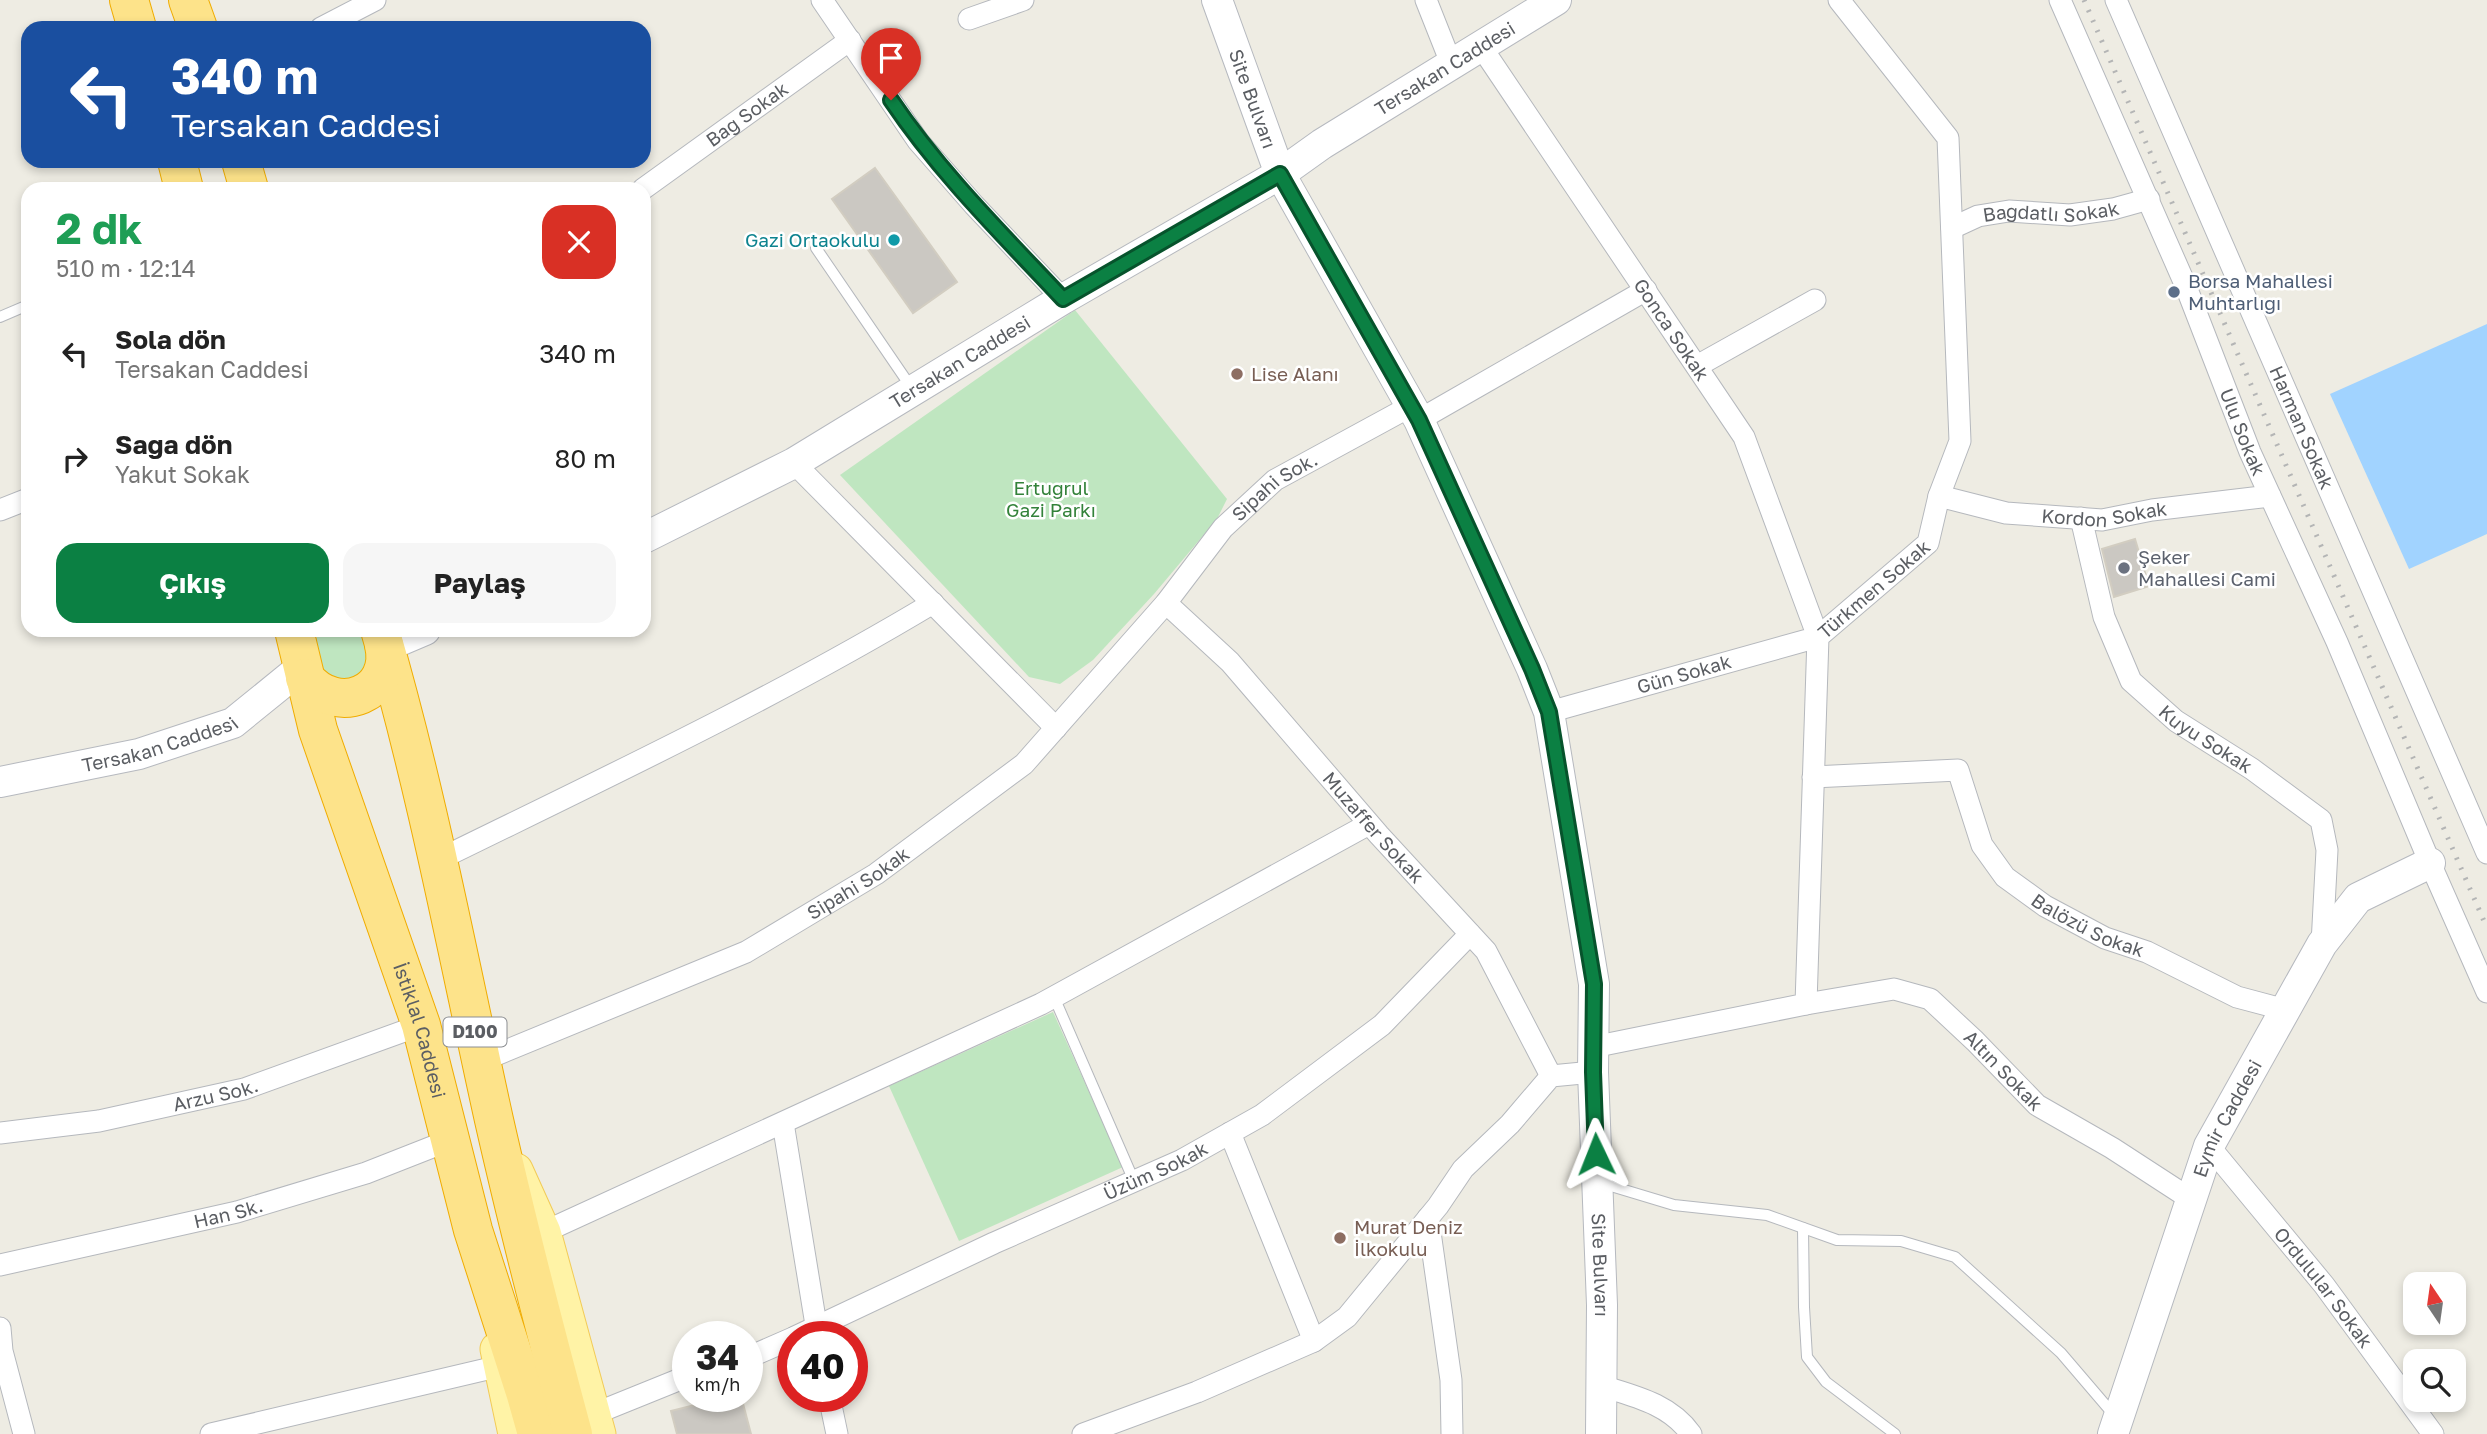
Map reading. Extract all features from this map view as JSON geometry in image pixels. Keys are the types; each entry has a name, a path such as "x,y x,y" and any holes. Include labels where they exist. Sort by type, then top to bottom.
{"highway":[{"path":"129,0 135,21"},
{"path":"188,0 196,21"},
{"path":"302,651 313,688 339,699 353,697 366,692 383,670 381,637"},
{"name":"D100","path":"381,637 438,860 531,1280 589,1427"},
{"name":"İstiklal Caddesi","path":"302,651 318,730 421,1025 473,1230 537,1434"}],"main road":[{"path":"494,1121 544,1232 589,1427"},
{"path":"473,1230 515,1434"}],"street":[{"path":"334,21 375,0"},
{"path":"822,0 918,141 1063,299"},
{"path":"969,19 1023,0"},
{"name":"Site Bulvarı","path":"1217,0 1280,174 1415,413 1549,712 1594,984 1593,1059 1602,1305 1601,1434"},
{"path":"1426,0 1451,63"},
{"name":"Tersakan Caddesi","path":"651,534 794,463 1063,299 1280,174 1322,144 1556,0"},
{"name":"Türkmen Sokak","path":"1806,1004 1818,637 1928,543 1939,496 1959,441 1948,138 1839,0"},
{"name":"Ulu Sokak","path":"2060,0 2185,284 2250,452 2337,642 2487,992"},
{"name":"Harman Sokak","path":"2116,0 2487,853"},
{"name":"Bağ Sokak","path":"651,183 850,40"},
{"name":"Gonca Sokak","path":"1480,45 1744,437 1818,637"},
{"name":"Bağdatlı Sokak","path":"1952,228 1978,216 2009,211 2070,215 2113,209 2149,199"},
{"name":"Sipahi Sok.","path":"1166,603 1223,528 1275,480 1415,413 1646,290"},
{"path":"1697,366 1815,300"},
{"path":"794,463 1056,728"},
{"name":"Kordon Sokak","path":"1939,496 2007,513 2102,520 2152,510 2270,496"},
{"path":"0,510 21,502"},
{"name":"Kuyu Sokak","path":"2081,517 2104,617 2131,681 2176,721 2252,769 2320,821 2327,850 2322,944"},
{"path":"438,860 694,735 848,654 933,603"},
{"name":"Sipahi Sokak","path":"481,1061 746,952 876,874 1024,764 1166,603"},
{"name":"Muzaffer Sokak","path":"1166,603 1230,662 1369,824 1486,951 1551,1076"},
{"name":"Gün Sokak","path":"1549,712 1818,637"},
{"name":"Tersakan Caddesi","path":"0,782 138,754 233,723 302,651"},
{"name":"Balözü Sokak","path":"1814,777 1958,770 1982,845 2005,877 2045,906 2105,938 2147,952 2237,996 2286,1010"},
{"path":"544,1232 1054,997 1369,824"},
{"name":"Eymir Caddesi","path":"2115,1427 2209,1146 2322,944 2358,898 2430,863"},
{"name":"Üzüm Sokak","path":"839,1321 994,1243 1182,1160 1262,1115 1382,1025 1470,934"},
{"name":"Altın Sokak","path":"1806,1004 1894,989 1930,999 2037,1105 2112,1148 2192,1200"},
{"path":"1083,1434 1197,1392 1314,1341 1347,1317 1428,1218 1463,1169 1510,1124 1551,1076 1593,1059 1806,1004"},
{"name":"Arzu Sok.","path":"0,1133 99,1121 244,1089 421,1025"},
{"path":"783,1123 815,1321"},
{"path":"1230,1133 1314,1341"},
{"name":"Han Sk.","path":"0,1265 237,1212 366,1173 450,1140"},
{"name":"Ordulular Sokak","path":"2209,1146 2325,1286 2433,1434"},
{"path":"1428,1218 1451,1380 1452,1434"},
{"path":"0,1328 2,1351 24,1434"},
{"path":"211,1434 500,1366"},
{"path":"589,1427 672,1384"},
{"path":"1602,1386 1655,1402 1691,1434"},
{"path":"832,1412 837,1434"}],"lane":[{"path":"816,248 913,390"},
{"path":"0,317 21,308"},
{"path":"1054,997 1134,1181"},
{"path":"1597,1182 1674,1205 1767,1215 1837,1240 1901,1241 1955,1257 2061,1353 2115,1427"},
{"path":"1803,1228 1807,1357 1826,1382 1895,1434"}],"green space":[{"name":"Ertuğrul Gazi Parkı","path":"1075,310 1227,499 1217,519 1154,594 1093,660 1060,684 1029,677 840,475"},
{"path":"317,637 365,637 367,674 331,686 312,643"},
{"path":"1053,1012 1123,1167 959,1241 889,1086"}],"water":[{"path":"2487,324 2487,534 2409,569 2330,394"}],"building":[{"name":"Gazi Ortaokulu","path":"875,168 957,282 913,313 832,199"},
{"name":"Şeker Mahallesi Cami","path":"2135,539 2149,586 2114,597 2102,549"},
{"path":"671,1411 745,1412 751,1434 677,1434"}],"railway":[{"path":"2084,0 2487,928"}],"place":[{"name":"Gazi Ortaokulu","path":"894,240"},
{"name":"Borsa Mahallesi Muhtarlığı","path":"2174,292"},
{"name":"Lise Alanı","path":"1237,374"},
{"name":"Şeker Mahallesi Cami","path":"2124,568"},
{"name":"Murat Deniz İlkokulu","path":"1340,1238"}],"route":[{"path":"891,100 918,141 1063,299 1280,174 1419,420 1549,712 1594,984 1596,1154"}]}
